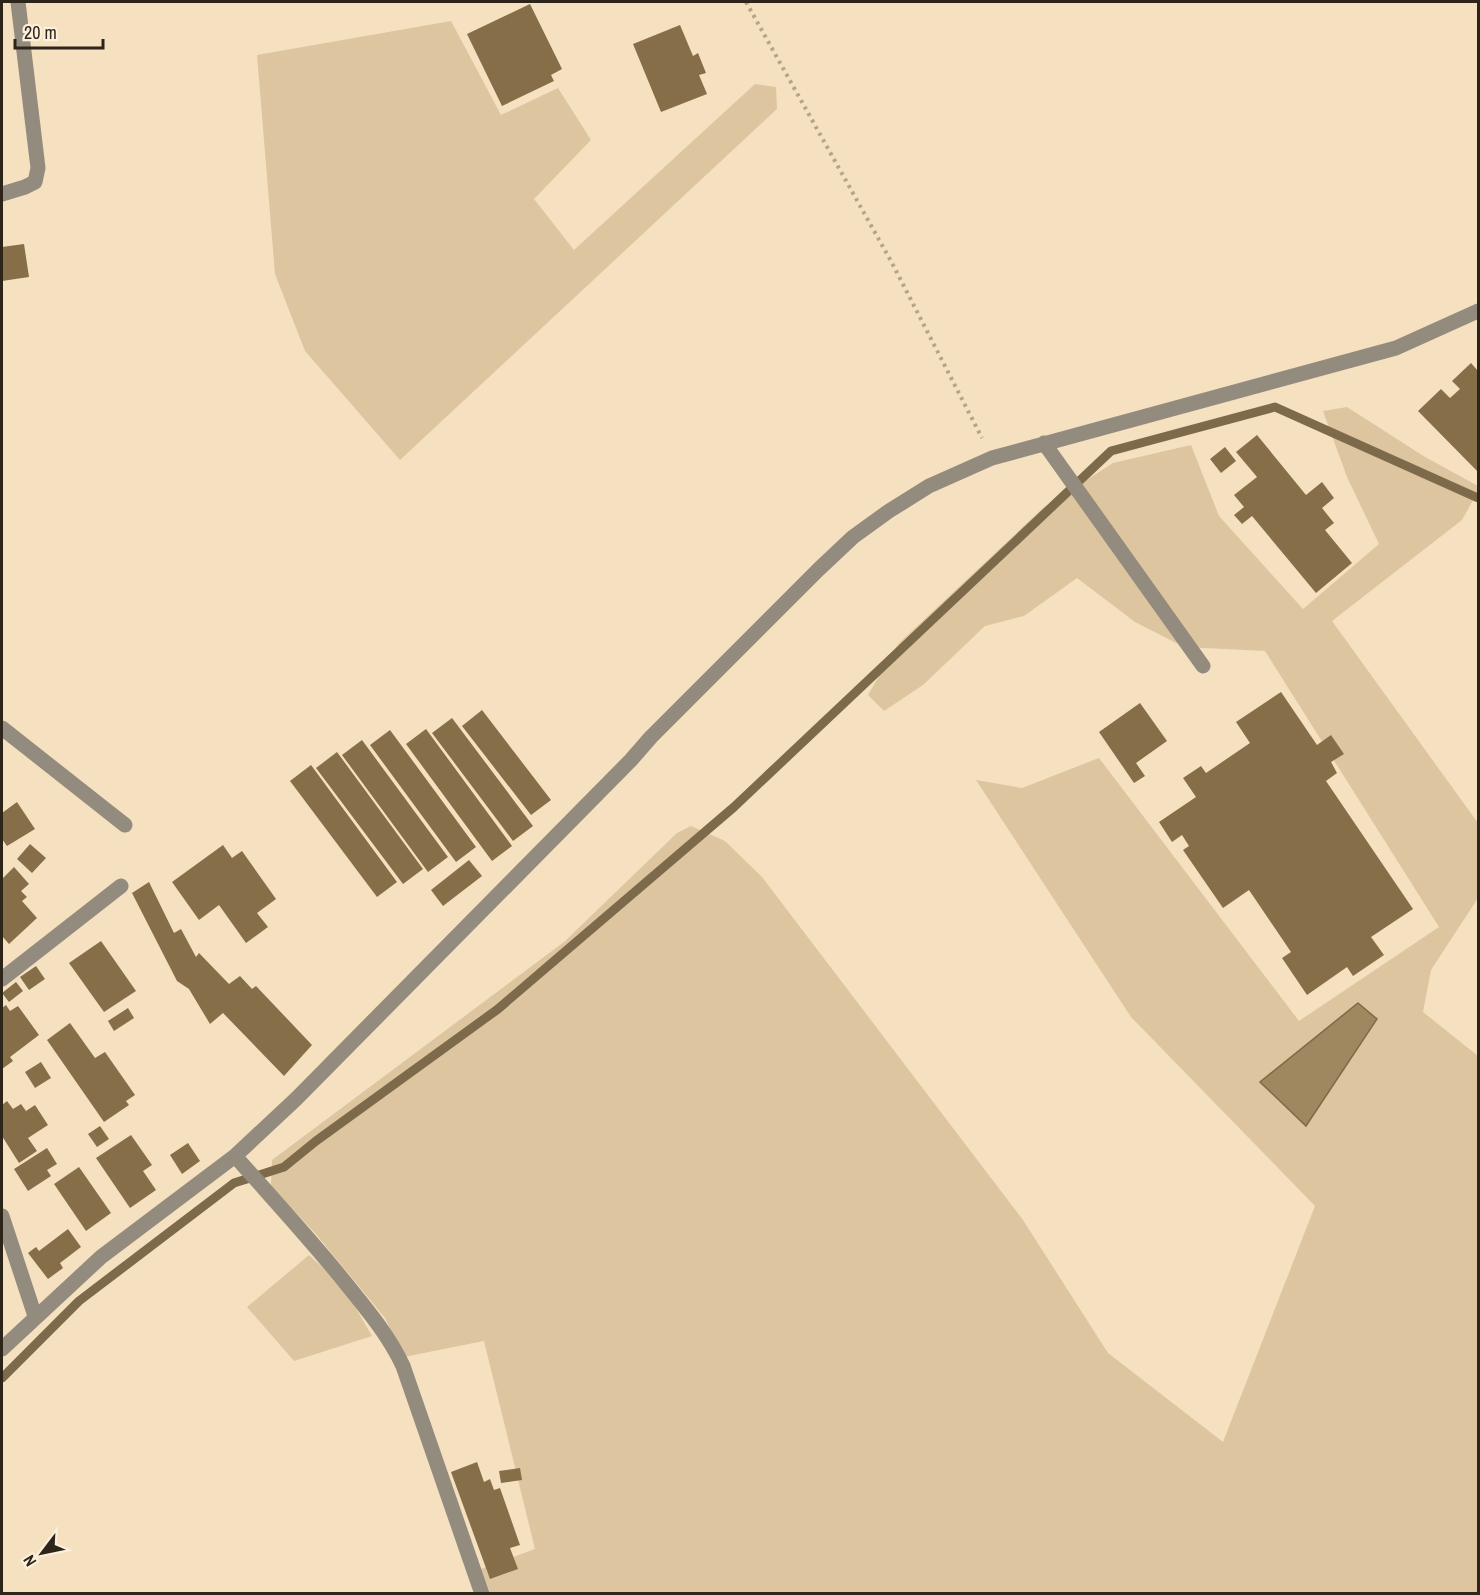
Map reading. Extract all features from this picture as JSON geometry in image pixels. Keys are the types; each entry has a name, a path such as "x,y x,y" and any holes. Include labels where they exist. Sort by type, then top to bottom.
{"street":[{"path":"2,194 35,182 38,168 18,2"},
{"path":"2,1348 101,1257 235,1156 304,1091 819,569 853,537 889,511 929,486 992,458 1396,348 1477,315"},
{"path":"1044,443 1203,666"},
{"path":"2,728 125,825"},
{"path":"2,979 121,886"},
{"path":"235,1156 325,1257 378,1322 393,1345 403,1366 482,1593"},
{"path":"2,1216 35,1316"}],"path":[{"path":"746,2 892,263 992,458"}],"shaded area":[{"path":"451,21 501,115 558,88 591,140 534,199 574,250 755,84 776,87 777,109 400,460 305,351 275,274 257,55"},
{"path":"1347,407 1425,457 1478,486 1478,491 1462,520 1332,621 1478,823 1478,898 1431,970 1423,1012 1478,1056 1478,1593 490,1593 481,1569 535,1549 484,1341 404,1357 385,1318 315,1233 271,1186 272,1160 564,942 677,833 691,826 725,841 762,877 1023,1220 1108,1353 1223,1442 1315,1206 1131,1017 976,780 1022,788 1099,758 1299,1021 1439,927 1265,651 1184,647 1135,622 1077,578 1024,616 985,626 923,685 884,711 868,695 898,644 1043,508 1113,463 1191,445 1219,516 1303,609 1379,544 1347,477 1323,411","holes":["1358,1004 1377,1019 1306,1126"]},
{"path":"1358,1003 1377,1019 1306,1126 1260,1082"},
{"path":"309,1255 343,1286 372,1336 294,1361 247,1307"}],"building":[{"path":"530,4 562,69 551,75 554,81 502,106 467,34"},
{"path":"680,25 693,56 698,53 706,73 699,75 707,94 661,112 633,44"},
{"path":"24,244 29,277 2,281 2,247"},
{"path":"1471,363 1478,371 1478,472 1418,411 1441,389 1450,398 1460,389 1452,381"},
{"path":"1257,435 1306,495 1322,482 1334,498 1322,508 1334,523 1325,530 1352,563 1316,593 1252,516 1242,524 1234,515 1244,507 1234,495 1257,477 1236,452"},
{"path":"1225,447 1236,461 1221,473 1210,459"},
{"path":"1281,692 1317,745 1331,735 1344,754 1331,762 1337,773 1326,781 1413,909 1371,937 1384,955 1353,976 1347,967 1307,995 1282,958 1291,952 1249,890 1223,908 1183,850 1189,846 1182,835 1172,842 1159,822 1196,797 1183,778 1201,766 1206,773 1250,743 1236,722"},
{"path":"1140,703 1167,741 1136,763 1145,776 1134,783 1099,732"},
{"path":"482,710 551,800 531,815 462,726"},
{"path":"452,718 533,826 513,841 432,733"},
{"path":"426,729 512,846 492,861 406,744"},
{"path":"390,730 476,847 456,862 370,745"},
{"path":"362,740 448,857 428,872 342,755"},
{"path":"337,752 423,869 403,884 316,768"},
{"path":"311,765 397,882 377,897 290,781"},
{"path":"17,802 35,829 7,846 2,839 2,813"},
{"path":"30,844 46,858 32,873 17,859"},
{"path":"223,845 232,858 242,851 276,899 257,913 268,927 246,943 219,905 199,920 172,882"},
{"path":"469,860 482,876 443,906 431,890"},
{"path":"14,867 29,884 21,891 27,897 22,901 37,918 9,944 2,936 2,879"},
{"path":"149,882 174,933 181,929 196,957 199,953 229,984 240,976 252,989 256,986 312,1045 284,1076 223,1013 210,1024 189,989 177,981 132,893"},
{"path":"101,941 136,991 104,1012 69,963"},
{"path":"36,966 45,979 29,990 20,977"},
{"path":"16,982 23,991 9,1002 2,993"},
{"path":"6,1005 10,1011 18,1006 39,1035 10,1057 13,1061 2,1069 2,1008"},
{"path":"128,1008 134,1018 114,1031 108,1021"},
{"path":"70,1023 95,1058 105,1052 135,1095 126,1101 129,1105 104,1122 47,1040"},
{"path":"41,1062 51,1078 35,1088 25,1072"},
{"path":"7,1101 13,1109 21,1104 26,1111 35,1105 48,1125 28,1138 37,1151 19,1163 2,1136 2,1105"},
{"path":"100,1126 109,1139 97,1147 88,1134"},
{"path":"131,1135 152,1165 143,1171 156,1190 130,1208 96,1158"},
{"path":"188,1143 200,1161 182,1174 170,1155"},
{"path":"47,1148 57,1164 47,1170 51,1176 28,1191 14,1169"},
{"path":"79,1167 111,1213 86,1231 54,1184"},
{"path":"68,1229 81,1247 60,1263 63,1268 48,1279 28,1253 36,1247 39,1251"},
{"path":"477,1462 484,1482 490,1479 494,1490 500,1488 520,1545 510,1548 518,1569 490,1579 451,1472"},
{"path":"520,1468 522,1480 501,1483 499,1471"}],"waterway":[{"path":"2,1378 79,1301 234,1183 284,1167 316,1141 498,1009 734,807 1111,451 1275,407 1478,498"}]}
